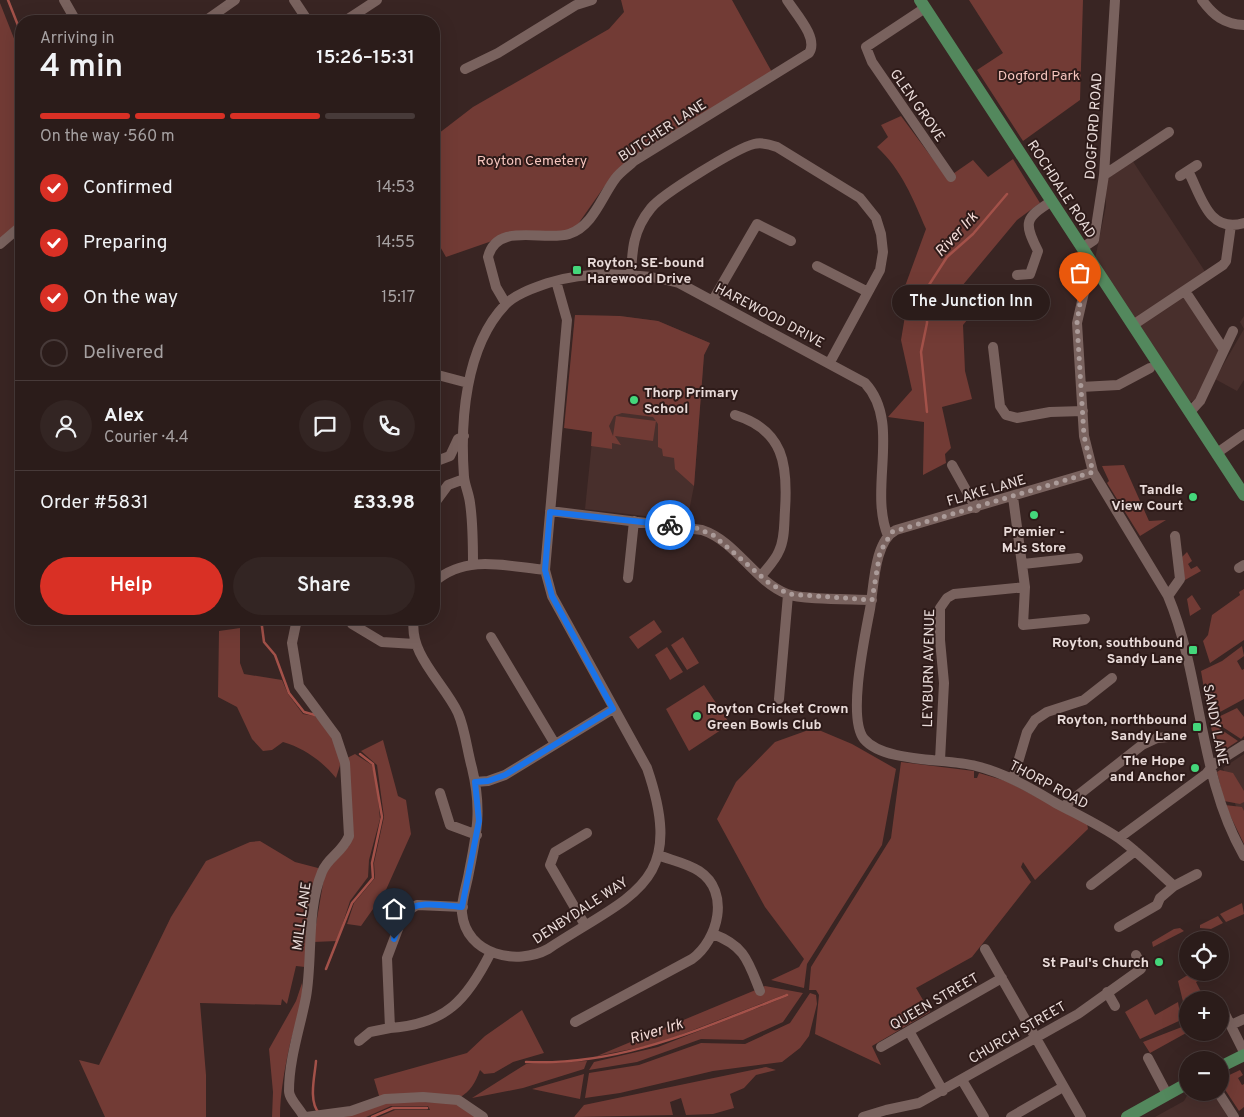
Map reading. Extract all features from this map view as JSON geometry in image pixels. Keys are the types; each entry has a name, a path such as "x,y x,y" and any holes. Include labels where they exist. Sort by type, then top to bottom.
{"main road":[{"name":"ROCHDALE ROAD","path":"923,4 1244,495"},
{"path":"1229,1062 1244,1054"},
{"path":"1127,1117 1179,1088"}],"street":[{"path":"64,0 73,15"},
{"path":"214,15 235,0"},
{"path":"294,0 304,15"},
{"path":"354,15 377,0"},
{"path":"465,69 498,53 574,2 592,0"},
{"name":"BUTCHER LANE","path":"506,304 496,287 488,257 498,241 511,236 565,235 579,229 590,219 615,178 634,161 806,55 811,50 812,41 787,0"},
{"name":"DOGFORD ROAD","path":"1082,248 1094,240 1104,175 1115,0"},
{"path":"1202,0 1219,18 1232,24 1244,25"},
{"name":"GLEN GROVE","path":"923,4 866,47 872,62 951,177"},
{"path":"1104,175 1169,132"},
{"path":"631,276 633,242 650,209 665,194 749,146 765,143 777,146 854,193 871,211 882,234 883,252 880,270 830,362"},
{"path":"1188,171 1202,203 1212,218 1231,225 1244,223"},
{"path":"1017,275 1030,274 1038,251 1027,222 1030,215 1052,201"},
{"path":"712,300 756,224 791,241"},
{"path":"1133,325 1226,261 1231,225"},
{"path":"0,244 15,231"},
{"path":"817,266 868,292"},
{"name":"SANDY LANE","path":"1096,270 1085,288 1077,323 1085,448 1093,472 1168,596 1181,632 1192,672 1221,810 1244,856"},
{"name":"HAREWOOD DRIVE","path":"473,564 472,523 464,479 464,436 468,383 480,343 492,322 506,304 530,290 556,281 589,275 663,278 679,283 830,362 865,383 880,407 883,427 880,510 888,536"},
{"name":"DENBYDALE WAY","path":"413,625 416,644 459,716 475,782 479,821 462,915 468,930 478,943 491,952 516,958 533,956 548,949 635,893 652,872 658,855 660,833 651,782 643,762 552,596 545,570 567,320 556,281"},
{"path":"1185,291 1224,350"},
{"path":"1190,412 1200,401 1233,331"},
{"path":"993,347 1000,406 1006,415 1017,418 1050,412 1083,411"},
{"path":"1082,388 1118,385 1150,368"},
{"path":"440,376 468,383"},
{"path":"735,415 752,421 767,432 778,447 785,465 787,484 782,544 776,557 761,576"},
{"path":"1217,453 1244,434"},
{"path":"440,460 450,456 458,439 464,436"},
{"path":"952,465 976,508"},
{"name":"FLAKE LANE","path":"888,536 896,530 1093,472"},
{"path":"440,496 448,485 464,479"},
{"path":"1013,497 1025,587 1023,625 1085,619"},
{"path":"550,512 634,521 707,532 719,538 761,576 788,594 872,600 880,552 888,536"},
{"path":"628,578 634,521"},
{"path":"1168,596 1180,579 1175,536"},
{"path":"1023,564 1078,558"},
{"path":"440,578 453,569 473,564 545,570"},
{"name":"LEYBURN AVENUE","path":"940,760 944,683 940,640 942,604 954,594 1025,587"},
{"path":"779,699 788,594"},
{"name":"THORP ROAD","path":"872,600 856,709 858,726 864,739 871,746 900,756 975,766 1013,779 1118,838 1136,851 1174,886"},
{"name":"MILL LANE","path":"296,625 292,643 299,686 336,736 344,763 348,836 345,847 328,863 322,872 314,906 306,997 290,1068 289,1094 305,1117 352,1111 397,1097 458,1100 483,1117"},
{"path":"354,625 382,642 416,644"},
{"path":"491,637 555,744"},
{"path":"1013,779 1027,732 1034,720 1047,712 1084,700 1112,678"},
{"path":"475,782 488,781 505,775 613,709"},
{"path":"1063,807 1142,745 1157,738 1168,737"},
{"path":"1118,838 1244,745"},
{"path":"440,793 450,825 477,835"},
{"path":"585,925 552,871 550,861 555,852 587,833"},
{"path":"1091,885 1136,851"},
{"path":"575,1022 692,959 704,948 713,934 718,909 715,894 708,881 696,869 658,855"},
{"path":"1119,927 1157,905 1160,898 1174,886 1197,874"},
{"path":"390,1028 387,958 404,913 417,905 462,907"},
{"path":"713,934 730,941 745,955 760,990"},
{"path":"985,948 1081,1117"},
{"path":"360,1041 370,1032 421,1024 449,1010 470,990 491,952"},
{"name":"CHURCH STREET","path":"864,1117 886,1113 919,1103 1078,1014 1141,969 1142,965 1136,955"},
{"name":"QUEEN STREET","path":"881,1047 1002,978"},
{"path":"1107,992 1116,1006"},
{"path":"1231,1026 1244,1019"},
{"path":"1229,1022 1244,1054"},
{"path":"909,1031 943,1091"},
{"path":"1148,1058 1167,1094"},
{"path":"962,1080 984,1117"},
{"path":"1010,1117 1063,1087"},
{"path":"1224,1101 1234,1117"}],"shaded area":[{"path":"1132,160 1206,273 1180,292 1220,351 1196,399 1190,402 1095,259 1106,206 1105,178"},
{"name":"Thorp Primary School","path":"575,315 620,316 658,321 710,343 704,355 694,486 687,521 585,509 593,432 565,428"},
{"path":"1244,316 1244,329 1240,322"},
{"path":"1244,329 1244,380 1237,391 1215,379"},
{"path":"1244,754 1244,830 1223,768"},
{"path":"1184,1101 1218,1101 1228,1117 1155,1117"}],"green space":[{"name":"Royton Cemetery","path":"621,0 732,0 773,74 631,162 604,187 576,227 563,234 492,241 446,257 440,246 440,132 473,107 609,29 624,12"},
{"name":"Dogford Park","path":"969,0 1083,0 1080,100 1023,141 977,70 1003,53"},
{"path":"0,3 15,41 15,227 0,239"},
{"path":"901,116 947,178 973,160 988,177 1013,159 1040,203 1017,220 962,286 964,295 1038,309 1037,313 976,309 963,325 965,371 972,399 942,407 951,448 945,454 946,463 923,475 924,422 888,417 912,390 901,340 906,310 904,289 926,229 900,175 877,147 888,137 881,125"},
{"name":"Thorp Primary School","path":"575,315 620,316 658,321 710,343 704,355 694,486 675,469 674,458 663,456 662,449 658,447 658,424 656,421 653,441 615,436 621,445 612,443 612,449 591,446 592,432 564,428","holes":["622,413 653,417 656,421 616,416 613,436 609,426 614,416"]},
{"path":"1124,465 1149,521 1166,520 1140,536 1107,483 1109,481 1102,466"},
{"path":"1187,552 1192,561 1188,564 1191,569 1197,566 1201,571 1183,580 1182,557"},
{"path":"1244,589 1244,640 1210,663 1203,641 1208,635 1212,615 1240,595 1239,592"},
{"path":"1192,595 1201,609 1190,616 1187,599"},
{"path":"654,620 662,632 638,649 629,637"},
{"path":"240,628 240,663 244,674 282,680 288,694 303,714 315,716 331,734 341,762 336,778 312,756 283,742 272,750 263,751 252,739 237,707 218,697 219,631"},
{"path":"683,637 699,663 687,670 671,645"},
{"path":"1242,646 1244,656 1237,661 1242,670 1244,669 1244,699 1209,718 1201,671 1222,661"},
{"path":"667,647 683,672 670,680 655,655"},
{"name":"Royton Cricket Crown Green Bowls Club","path":"704,685 730,724 689,751 666,709"},
{"path":"1237,708 1244,717 1244,736 1241,739 1212,720"},
{"path":"1210,722 1238,741 1221,752 1217,752"},
{"path":"814,728 852,744 896,769 882,845 807,964 804,988 771,980 799,967 804,959 765,907 717,819 736,782 775,742"},
{"path":"383,740 398,796 406,800 411,834 385,892 361,926 347,924 354,903 375,878 374,863 384,817 377,765 361,751"},
{"path":"355,754 372,765 377,787 380,819 369,860 368,877 350,901 337,941 313,942 325,872 349,846 345,759"},
{"path":"901,762 974,771 974,778 977,778 979,773 1006,781 1087,823 1088,829 1035,880 1023,862 1021,867 1031,882 972,957 916,988 930,1012 872,1046 881,1065 815,1034 819,995 816,990 809,990 811,967 891,838"},
{"path":"1220,770 1233,773 1244,791 1244,802 1240,804 1224,801 1217,772"},
{"path":"1225,805 1242,807 1244,811 1244,844"},
{"path":"260,841 295,862 318,868 319,871 305,967 296,966 287,1004 282,999 281,1005 200,1003 206,1075 206,1117 105,1117 79,1060 99,1065 171,917 206,861 250,842"},
{"path":"1242,903 1244,914 1226,922 1220,914"},
{"path":"1218,916 1223,923 1211,929 1200,928 1200,925"},
{"path":"1180,928 1184,931 1179,931 1179,934 1153,947 1152,942 1174,929"},
{"path":"1178,981 1198,981 1196,982 1200,991 1180,991"},
{"path":"302,983 300,1006 285,1071 280,1117 272,1117 273,1092 269,1049 296,1001"},
{"path":"765,986 803,993 783,1022 743,1040 701,1039 637,1062 589,1070 594,1062 658,1047 788,996 786,994 657,1044 597,1056"},
{"path":"810,993 816,995 817,1004 809,1036 800,1048 782,1062 713,1071 620,1093 585,1098 589,1073 639,1065 701,1043 745,1044 790,1023"},
{"path":"1147,999 1155,1015 1178,1002 1179,1021 1140,1039 1125,1012"},
{"path":"522,1010 544,1053 513,1062 494,1073 484,1074 480,1070 472,1086 459,1098 380,1099 374,1079 467,1053 485,1036"},
{"path":"1179,1028 1179,1037 1150,1053 1143,1042"},
{"path":"587,1061 584,1069 523,1088 472,1098 526,1064"},
{"path":"766,1067 776,1070 756,1075 744,1088 730,1094 734,1108 713,1114 686,1115 681,1098 670,1102 673,1115 574,1117 584,1105"},
{"path":"1240,1070 1243,1075 1238,1078 1242,1085 1244,1084 1244,1107 1239,1111 1229,1096 1229,1075"},
{"path":"584,1074 580,1099 532,1089"},
{"path":"388,1101 458,1103 479,1117 379,1117 395,1110 430,1110 428,1106 391,1106 366,1117 332,1117"}],"waterway":[{"path":"8,0 15,18"},
{"name":"River Irk","path":"927,412 921,352 927,323 927,288 947,257 973,234 1007,194"},
{"path":"262,625 264,642 275,655 289,693 304,712 315,715"},
{"path":"326,969 352,903 373,878 372,863 382,817 373,764 360,754"},
{"name":"River Irk","path":"526,1062 561,1062 628,1052 691,1032 787,995"},
{"path":"316,1061 313,1095 319,1113"},
{"name":"River Irk","path":"372,1117 393,1108 427,1108"}],"way so far":[{"path":"670,525 696,528 719,538 769,583 788,594 872,600 880,552 883,544 892,532 1089,475 1093,472 1085,448 1084,436 1077,323 1080,303"}],"place":[{"name":"Royton, SE-bound Harewood Drive","path":"577,270"},
{"name":"The Junction Inn","path":"1080,303"},
{"name":"Thorp Primary School","path":"634,400"},
{"name":"Tandle View Court","path":"1193,497"},
{"name":"Premier - MJs Store","path":"1034,515"},
{"name":"Royton, southbound Sandy Lane","path":"1193,650"},
{"name":"Royton Cricket Crown Green Bowls Club","path":"697,716"},
{"name":"Royton, northbound Sandy Lane","path":"1197,727"},
{"name":"The Hope and Anchor","path":"1195,768"},
{"name":"St Paul's Church","path":"1159,962"}],"route":[{"path":"394,939 406,910 413,906 462,907 479,821 475,782 488,781 505,775 613,709 552,596 545,570 550,512 670,525"}]}
